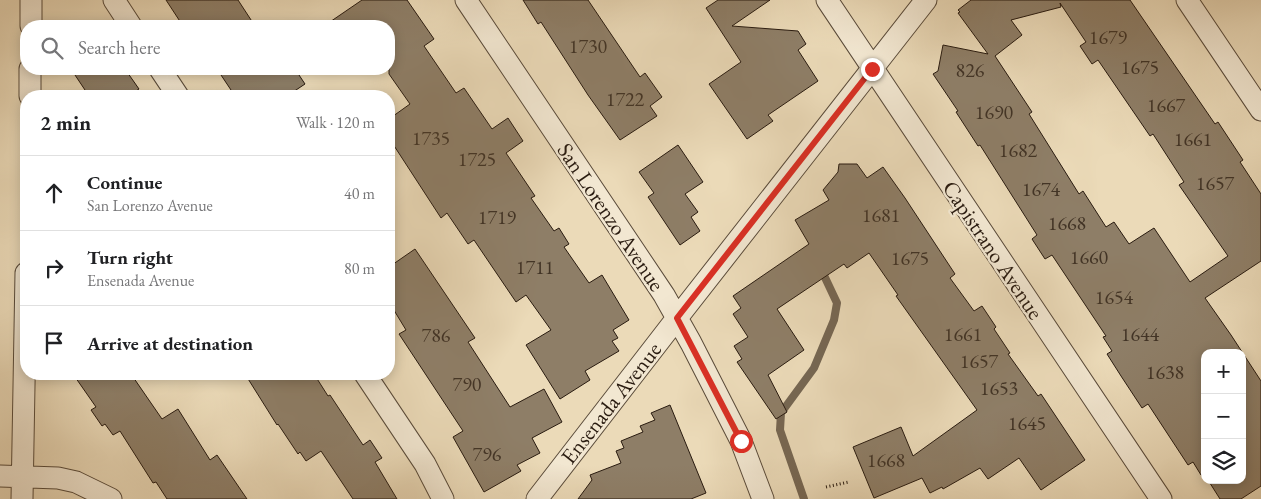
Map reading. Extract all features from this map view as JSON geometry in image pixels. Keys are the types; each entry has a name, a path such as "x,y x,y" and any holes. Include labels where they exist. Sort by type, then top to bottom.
{"street":[{"path":"31,0 31,20"},
{"path":"114,0 127,20"},
{"name":"San Lorenzo Avenue","path":"466,0 664,295 741,441 763,499"},
{"name":"Capistrano Avenue","path":"826,0 1161,499"},
{"name":"Ensenada Avenue","path":"537,499 926,0"},
{"path":"1187,0 1261,110"},
{"path":"30,75 30,90"},
{"path":"164,75 174,90"},
{"path":"22,499 24,380"},
{"path":"369,380 425,464 443,499"},
{"path":"0,476 58,478 76,482 111,499"}],"path":[{"path":"826,487 849,482"}],"building":[{"path":"166,0 238,0 251,20 179,20"},
{"path":"362,0 407,0 434,39 424,46 456,93 464,88 492,129 508,118 523,141 506,153 535,196 531,198 554,231 559,228 569,244 564,247 589,283 602,275 629,320 613,330 618,338 612,341 619,351 585,371 590,380 560,399 526,345 551,330 526,295 516,302 474,240 468,244 447,213 441,218 395,147 395,115 410,104 390,75 395,75 395,20 333,20"},
{"path":"523,0 588,0 640,77 645,73 662,97 650,106 657,116 620,140 588,95 541,22 538,24"},
{"path":"718,0 770,0 732,26 798,31 806,44 798,50 818,81 768,115 773,121 747,139 709,84 741,62 706,8"},
{"path":"971,0 1130,0 1215,124 1218,122 1243,160 1240,162 1261,194 1261,261 1205,298 1240,349 1201,349 1201,475 1193,462 1188,465 1148,404 1142,408 1107,354 1112,351 1103,337 1106,336 1052,255 1045,259 1032,239 1037,235 933,74 938,71 943,45 988,54 958,13 960,12 958,10","holes":["1060,3 1086,42 1080,46 1092,64 1098,60 1150,136 1153,134 1184,182 1179,185 1228,256 1190,282 1154,228 1129,244 1114,222 1106,227 1083,191 1079,194 1029,114 1032,112 995,56 1022,35 1011,20 1061,7"]},
{"path":"75,75 129,75 139,89 137,90 85,90"},
{"path":"221,75 299,75 305,84 296,90 231,90"},
{"path":"678,145 703,182 685,194 698,212 691,217 700,231 680,245 648,197 654,193 639,172"},
{"path":"839,164 857,164 867,178 883,167 955,274 950,278 974,311 982,306 996,327 994,329 1010,353 1008,354 1038,396 1041,394 1085,460 1041,490 1019,458 988,479 980,468 943,489 942,487 930,493 922,478 874,498 853,447 901,427 913,456 977,410 896,296 898,295 869,253 847,268 844,264 777,309 804,350 768,375 787,412 776,419 737,362 742,359 734,346 748,337 733,314 741,308 733,296 809,244 795,220 829,200 823,190 838,172"},
{"path":"415,249 475,338 468,342 510,407 544,389 562,422 532,438 540,453 517,465 521,471 484,492 453,437 463,431 399,334 406,330 395,312 395,263"},
{"path":"1246,358 1261,381 1261,486 1241,499 1220,499 1211,484 1246,484"},
{"path":"77,380 135,380 162,419 178,409 210,460 217,455 247,499 167,499 156,482 153,483 120,431 113,435 105,424 102,426 91,410 96,407"},
{"path":"249,380 318,380 363,445 370,440 382,458 375,462 397,499 353,499 321,451 306,461 300,452 298,454"},
{"path":"670,405 706,493 691,499 578,499 592,480 590,475 621,463 616,451 624,448 621,441 643,432 640,426 655,420 651,413"}],"waterway":[{"path":"804,499 780,430 781,413 814,368 834,320 837,303 821,269"}],"route":[{"path":"741,441 677,318 872,69"}]}
